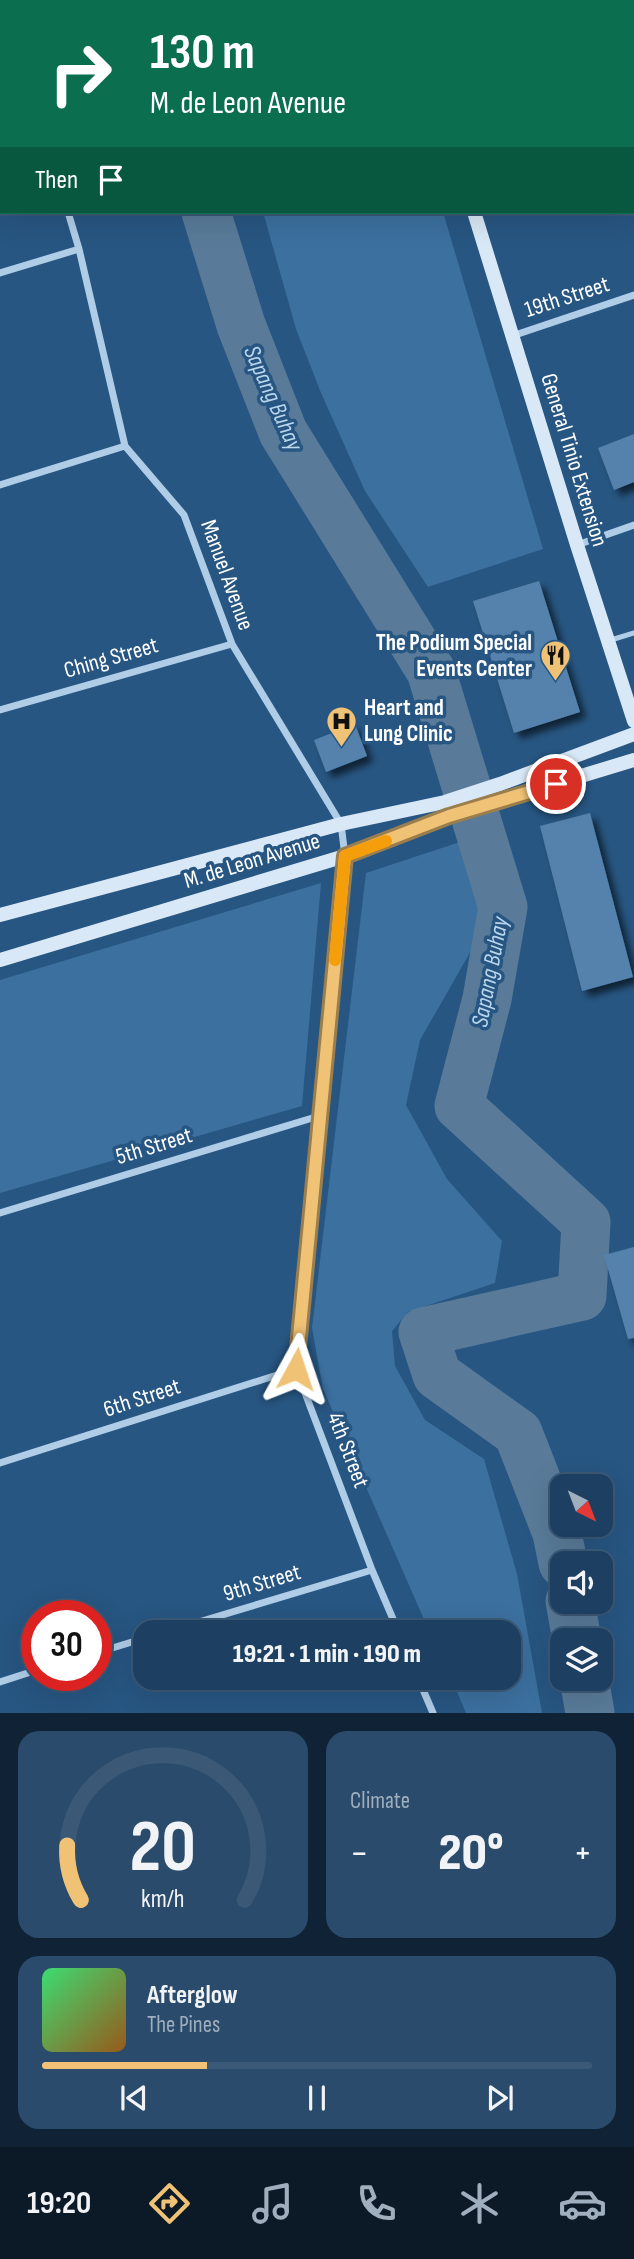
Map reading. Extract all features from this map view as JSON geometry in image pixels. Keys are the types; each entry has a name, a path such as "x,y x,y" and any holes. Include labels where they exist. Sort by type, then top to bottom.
{"main road":[{"name":"General Tinio Extension","path":"475,214 634,721"},
{"name":"M. de Leon Avenue","path":"0,960 345,856 499,784 634,734"},
{"name":"M. de Leon Avenue","path":"0,915 341,824 504,800 634,760"}],"street":[{"name":"Manuel Avenue","path":"69,214 125,446 184,515 232,644 341,824"},
{"path":"0,272 79,249"},
{"name":"19th Street","path":"511,336 634,295"},
{"path":"0,485 125,446"},
{"path":"577,545 634,525"},
{"name":"Ching Street","path":"0,710 232,644"},
{"name":"4th Street","path":"341,824 345,856 296,1369 393,1620"},
{"name":"5th Street","path":"0,1213 319,1116"},
{"name":"6th Street","path":"0,1463 296,1369"},
{"name":"9th Street","path":"205,1620 372,1570"},
{"path":"112,1648 133,1642"},
{"path":"0,1682 21,1676"},
{"path":"423,1690 433,1713"}],"lane":[{"path":"608,641 634,633"}],"shaded area":[{"path":"264,214 444,214 543,549 428,587 365,491 296,329"},
{"path":"481,835 495,909 420,1040 406,1105 447,1179 502,1241 495,1283 408,1312 392,1331 395,1366 425,1420 484,1459 517,1574 542,1713 466,1713 456,1690 521,1690 521,1620 424,1620 323,1389 312,1328 366,873"},
{"path":"321,883 302,1106 0,1193 0,980"}],"building":[{"path":"634,434 634,482 614,490 598,448"},
{"path":"539,581 580,712 514,733 473,601"},
{"name":"Heart and Lung Clinic","path":"355,724 367,756 326,772 314,740"},
{"path":"590,813 633,977 582,991 540,826"},
{"path":"634,1247 634,1338 628,1339 604,1255"}],"waterway":[{"name":"Sapang Buhay","path":"207,214 241,325 283,432 431,671 503,907 487,999 459,1106 586,1222 582,1296 423,1332 437,1375 518,1433 557,1533 561,1551"},
{"name":"Sapang Buhay","path":"572,1614 575,1628"},
{"name":"Sapang Buhay","path":"586,1691 590,1713"}],"slow traffic":[{"path":"335,960 345,856 386,841"}],"place":[{"name":"The Podium Special Events Center","path":"555,683"},
{"name":"Heart and Lung Clinic","path":"341,748"}],"route":[{"path":"296,1369 345,856 449,816 556,784"}]}
